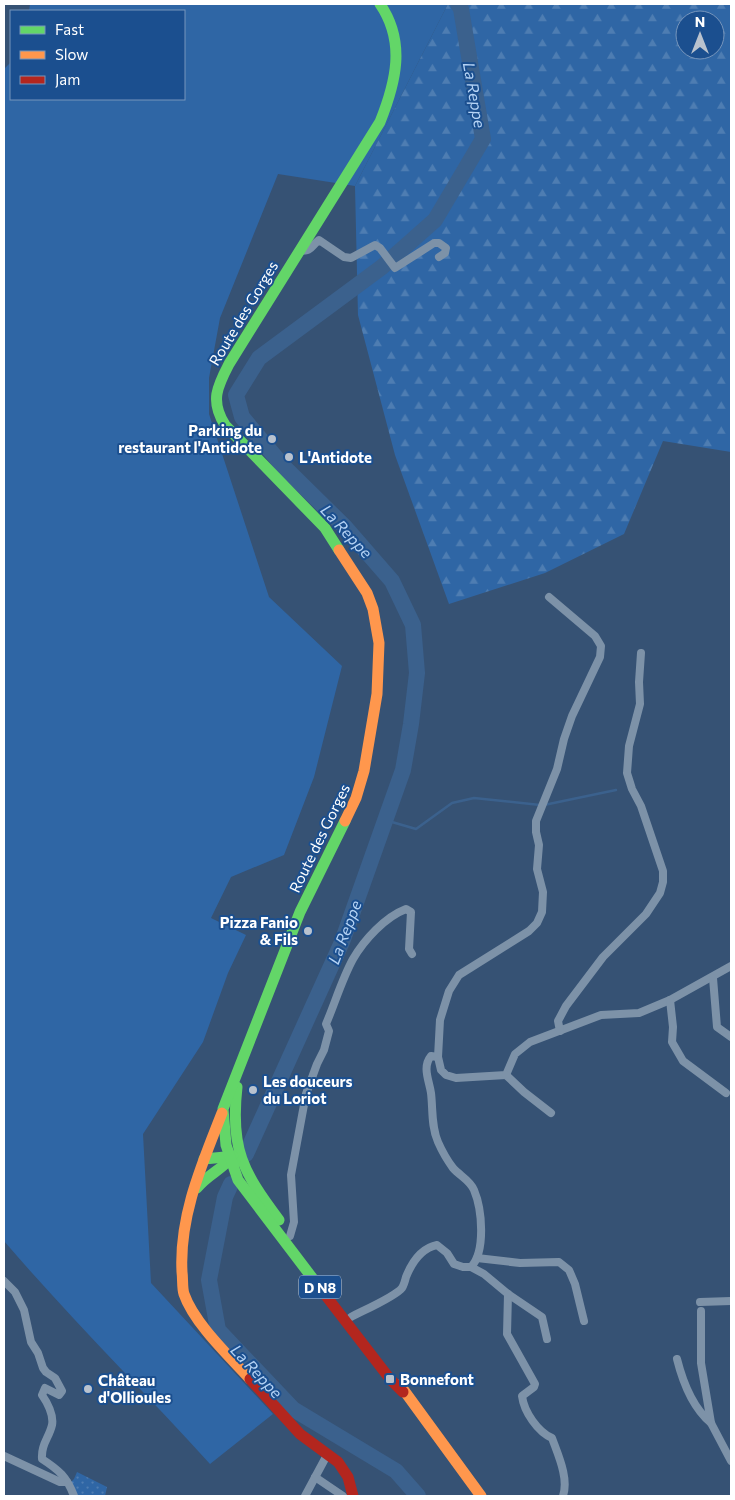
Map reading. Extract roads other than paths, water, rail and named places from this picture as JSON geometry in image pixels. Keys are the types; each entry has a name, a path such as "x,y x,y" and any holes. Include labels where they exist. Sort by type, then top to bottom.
{"main road":[{"name":"Route des Gorges","path":"380,4 393,27 397,53 393,86 388,104 380,122 225,370 215,401 216,410 226,425 325,528 367,593 376,614 380,650 378,690 361,785 300,912 224,1109 224,1136 238,1180 390,1379 403,1392"},
{"name":"Route des Gorges","path":"241,1065 236,1096 231,1157 248,1175 290,1236 480,1496"},
{"path":"224,1109 204,1159 185,1222 181,1250 184,1294 199,1322 276,1409 300,1434 344,1468 348,1477 347,1495"},
{"path":"204,1159 231,1157"},
{"path":"192,1195 205,1177 231,1157"},
{"path":"213,1172 238,1180"}],"street":[{"path":"299,251 312,249 319,240 344,257 351,258 375,245 380,248 395,268 434,243 439,243 446,248 445,253 440,258"},
{"path":"549,597 595,636 601,646 600,657 572,716 557,769 536,821 539,845 537,870 544,892 542,912 537,923 530,931 459,975 449,991 440,1020 438,1057 441,1070 446,1075 456,1078 506,1075 551,1113"},
{"path":"560,1031 558,1021 566,1006 604,957 646,914 660,893 664,882 663,871 641,806 632,789 627,773 629,746 640,704 641,653"},
{"path":"290,1236 294,1222 291,1175 306,1094 324,1050 329,1031 326,1024 353,959 384,923 406,909 411,912 409,949 412,954"},
{"path":"506,1075 514,1054 530,1042 601,1015 639,1013 670,1000 713,978 731,966"},
{"path":"713,978 717,1027 731,1037"},
{"path":"670,1000 673,1027 672,1042 682,1061 726,1093"},
{"path":"438,1057 431,1056 427,1061 426,1073 431,1093 433,1127 437,1140 453,1167 468,1181 474,1190 482,1224 477,1258 471,1267"},
{"path":"351,1317 402,1289 420,1254 429,1247 437,1245 447,1253 454,1264 471,1267 484,1274 508,1294 542,1317 547,1339"},
{"path":"477,1258 520,1263 559,1262 569,1270 584,1321"},
{"path":"4,1281 15,1292 24,1310 31,1342 38,1353 43,1368 55,1378 62,1391 59,1395 45,1388 42,1395 48,1403 52,1423 42,1449 42,1459 60,1471 74,1496"},
{"path":"508,1294 507,1334 535,1384 534,1387 522,1396 523,1403 540,1431 552,1438 564,1478 565,1491 563,1496"},
{"path":"700,1302 731,1301"},
{"path":"701,1311 701,1364 711,1423 731,1461"},
{"path":"677,1359 681,1377 691,1398 701,1414 711,1423"},
{"path":"306,1496 327,1454"},
{"path":"4,1456 60,1482 67,1482"},
{"path":"315,1477 347,1495"}],"waterway":[{"name":"La Reppe","path":"246,1154 342,942 403,770 417,673 413,625 392,581 345,527 283,466 242,417 236,395 259,358 382,267 435,220 483,139 461,9 458,4"},
{"path":"544,805 616,790"},
{"path":"385,820 416,829 452,803 474,798 540,805"},
{"name":"La Reppe","path":"231,1184 225,1197 209,1280 218,1330 293,1409 396,1471 418,1496"}],"place":[{"name":"Parking du restaurant l'Antidote","path":"272,439"},
{"name":"L'Antidote","path":"289,457"},
{"name":"Pizza Fanio & Fils","path":"308,931"},
{"name":"Les douceurs du Loriot","path":"253,1090"},
{"name":"Bonnefont","path":"390,1379"},
{"name":"Château d'Ollioules","path":"88,1389"}]}
